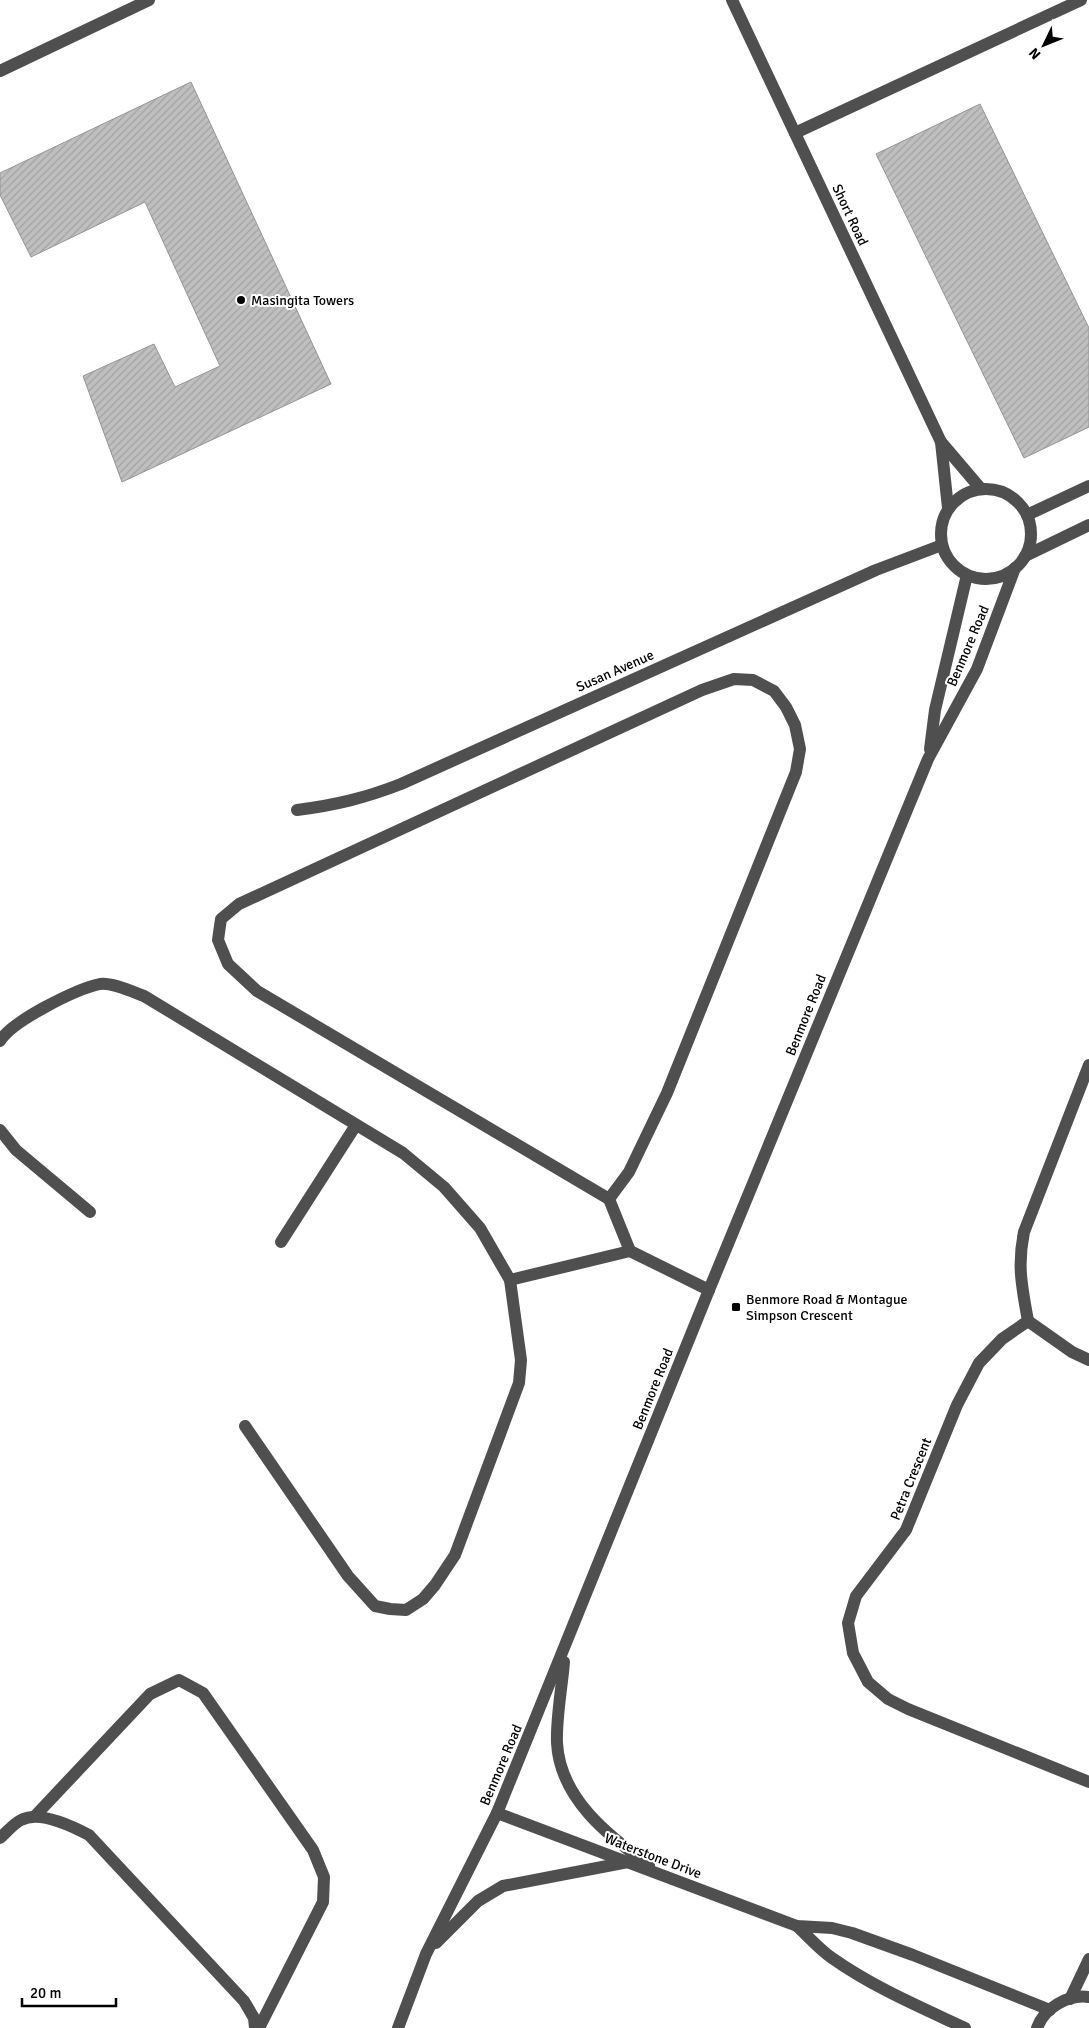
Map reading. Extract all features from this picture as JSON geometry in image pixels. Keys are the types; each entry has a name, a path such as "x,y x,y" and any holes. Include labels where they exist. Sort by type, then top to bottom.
{"street":[{"path":"0,72 148,0"},
{"name":"Short Road","path":"732,0 941,442 981,489"},
{"path":"794,134 1081,0"},
{"name":"Short Road","path":"941,442 948,508"},
{"path":"1027,515 1089,486"},
{"path":"981,489 996,490 1009,495 1020,503 1027,515 1031,529 1031,543 1025,556 1015,568 1004,575 992,578 967,575 956,568 942,545 941,532 948,508 957,498 968,492 981,489"},
{"path":"1025,556 1089,525"},
{"name":"Susan Avenue","path":"297,810 333,806 366,797 401,784 876,570 942,545"},
{"name":"Benmore Road","path":"398,2028 426,1954 497,1813 709,1290 928,758 977,670 1015,568"},
{"name":"Benmore Road","path":"928,758 935,710 967,575"},
{"path":"609,1199 629,1172 667,1093 796,772 800,749 795,726 786,707 774,691 753,680 734,679 702,690 240,904 221,919 218,940 228,964 257,991 609,1199 630,1251"},
{"path":"0,1041 26,1017 101,984 125,989 144,996 402,1153 444,1187 480,1228 510,1280 521,1360 519,1383 455,1555 423,1599 406,1610 376,1606 348,1576 245,1426"},
{"path":"1089,1065 1024,1232 1020,1255 1020,1278 1028,1321 1072,1352 1089,1360"},
{"path":"281,1242 356,1125"},
{"path":"0,1130 16,1150 90,1212"},
{"path":"510,1280 630,1251 709,1290"},
{"name":"Petra Crescent","path":"1028,1321 1002,1338 979,1363 957,1405 906,1530 856,1596 848,1622 853,1654 868,1682 888,1699 908,1710 1089,1782"},
{"path":"565,1649 557,1743 564,1777 586,1812 618,1843 666,1877"},
{"path":"34,1816 150,1694 179,1680 203,1693 314,1850 324,1877 323,1902 257,2028"},
{"name":"Waterstone Drive","path":"497,1813 797,1926 832,1928 852,1933 913,1955 1050,2010"},
{"path":"0,1838 21,1819 34,1816 70,1824 89,1835 244,2001 254,2018 257,2028"},
{"path":"426,1954 478,1900 503,1886 628,1862"},
{"name":"Waterstone Drive","path":"797,1926 830,1957 857,1974 890,1993 966,2028"},
{"path":"1070,1998 1089,1959"},
{"path":"1037,2028 1050,2010 1070,1998 1089,1997"}],"building":[{"name":"Masingita Towers","path":"191,82 331,384 122,482 83,376 154,344 175,387 220,366 145,202 31,257 0,195 0,173"},
{"path":"980,104 1089,328 1089,427 1024,458 876,154"}],"place":[{"name":"Masingita Towers","path":"241,300"},
{"name":"Benmore Road & Montague Simpson Crescent","path":"736,1307"}]}
